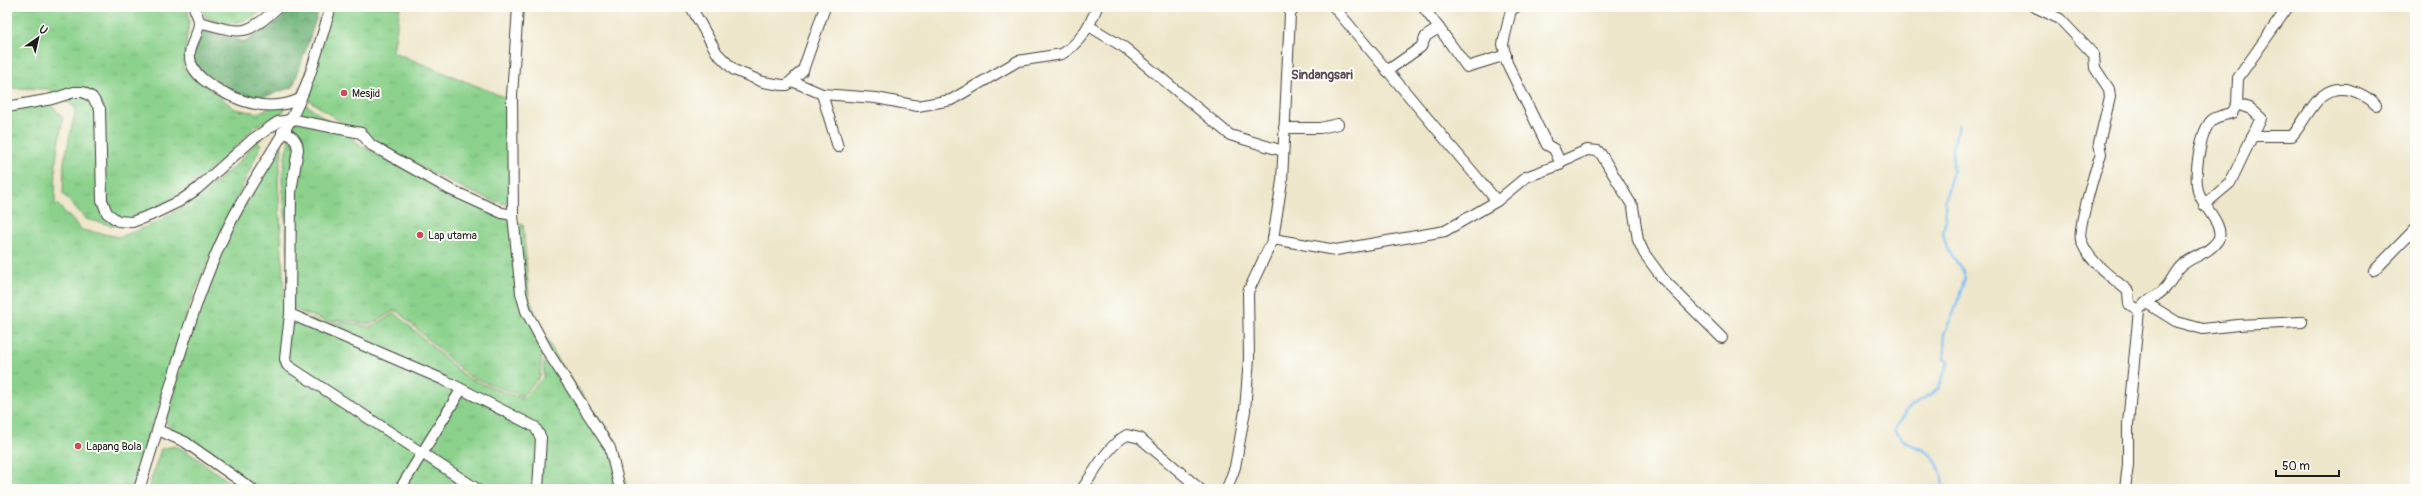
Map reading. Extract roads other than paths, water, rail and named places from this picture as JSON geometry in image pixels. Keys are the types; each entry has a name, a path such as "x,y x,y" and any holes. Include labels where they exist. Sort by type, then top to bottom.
{"street":[{"path":"194,7 199,22 190,48 192,63 199,76 238,101 257,105 273,106 300,99"},
{"path":"199,22 240,32 260,24 278,7"},
{"path":"139,489 158,430 190,319 224,236 247,190 290,119 300,99 331,7"},
{"path":"518,7 512,96 513,215 520,293 526,311 548,352 610,448 620,489"},
{"path":"691,7 717,52 734,70 773,85 787,85 803,70 825,7"},
{"path":"792,81 822,94 876,98 918,106 951,100 1018,61 1062,54 1068,50 1089,26 1097,7"},
{"path":"1227,489 1235,467 1245,412 1249,358 1248,292 1273,239 1282,181 1290,14 1295,7"},
{"path":"1334,7 1497,201"},
{"path":"1423,7 1467,67 1506,55"},
{"path":"1516,7 1511,10 1504,44 1507,63 1547,145 1554,149 1560,162"},
{"path":"2034,7 2060,19 2080,39 2094,55 2095,68 2109,89 2110,97 2099,143 2101,154 2079,233 2085,248 2095,262 2108,276 2128,291 2129,304 2142,306 2177,322 2203,329 2238,325 2302,322"},
{"path":"2125,489 2128,465 2128,424 2142,306 2167,288 2182,265 2208,250 2218,240 2220,235 2218,226 2204,205 2198,192 2197,175 2199,154 2211,121 2216,117 2232,113 2237,104 2238,78 2288,7"},
{"path":"1089,26 1125,48 1230,135 1283,151"},
{"path":"1388,71 1421,47 1426,36 1439,28"},
{"path":"2252,136 2292,136 2316,102 2330,89 2342,88 2358,93 2369,98 2376,105"},
{"path":"7,107 52,99 74,92 83,92 92,97 100,109 102,200 107,213 112,218 132,222 180,201 197,189 253,139 278,122 290,119 361,133 371,145 450,189 502,213 513,215"},
{"path":"822,94 838,147"},
{"path":"2204,205 2230,183 2260,116 2237,104"},
{"path":"1284,128 1320,128 1338,124"},
{"path":"282,132 291,135 297,144 298,149 291,192 290,314 285,359 287,365 477,489"},
{"path":"1273,239 1336,250 1445,231 1497,201 1526,177 1559,165 1560,162 1587,150 1598,151 1633,208 1638,240 1644,253 1663,279 1722,338"},
{"path":"2374,270 2413,236"},
{"path":"290,314 356,341 461,390 535,427 541,438 538,489"},
{"path":"400,489 461,390"},
{"path":"158,430 185,442 252,489"},
{"path":"1082,489 1119,439 1127,435 1140,438 1200,489"}],"waterway":[{"path":"1945,489 1940,469 1932,456 1906,442 1895,430 1906,410 1938,389 1949,361 1945,358 1944,334 1954,312 1965,278 1963,271 1947,248 1943,233 1946,218 1945,202 1953,169 1953,146 1959,124"}],"place":[{"name":"Mesjid","path":"344,93"},
{"name":"Lap utama","path":"420,235"},
{"name":"Lapang Bola","path":"78,446"}],"district":[{"name":"Sindangsari","path":"1322,74"}]}
